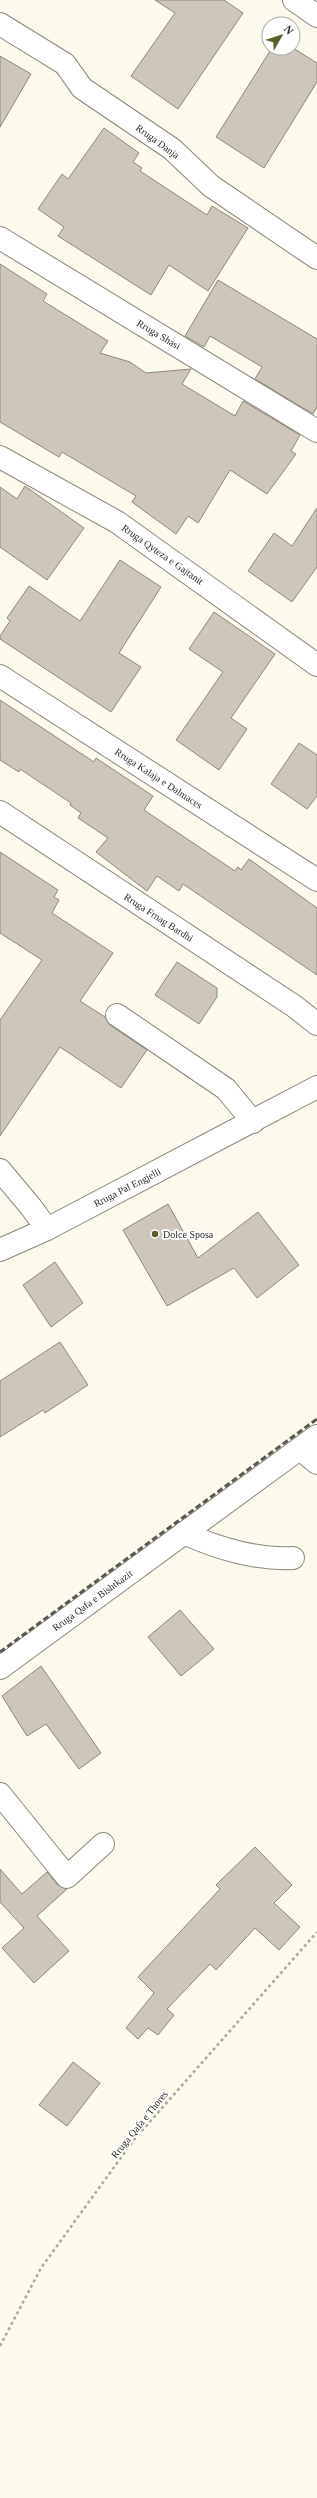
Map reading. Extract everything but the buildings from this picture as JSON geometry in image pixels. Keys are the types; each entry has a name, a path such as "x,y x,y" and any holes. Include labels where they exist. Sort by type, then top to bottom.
{"street":[{"path":"294,0 317,16"},
{"name":"Rruga Danja","path":"0,24 65,64 82,88 172,149 211,186 317,258"},
{"name":"Rruga Shasi","path":"0,238 317,431"},
{"name":"Rruga Qyteza e Gajtanit","path":"0,456 117,522 317,665"},
{"name":"Rruga Kalaja e Dalmaces","path":"0,676 317,880"},
{"name":"Rruga Frnag Bardhi","path":"0,812 294,1006 317,1024"},
{"path":"117,1016 226,1089 253,1122"},
{"name":"Rruga Pal Engjelli","path":"0,1250 47,1229 317,1087"},
{"path":"0,1170 47,1229"},
{"name":"Rruga Qafa e Bishtkazit","path":"0,1668 317,1436"},
{"path":"300,1449 317,1463"},
{"path":"184,1533 226,1548 283,1558 293,1558"},
{"path":"0,1794 67,1877 103,1844"}],"path":[{"name":"Rruga Qafa e Thores","path":"0,2346 41,2268 133,2141 317,1932"}],"railway":[{"path":"0,1652 317,1419"}],"place":[{"name":"Dolce Sposa","path":"155,1234"}]}
